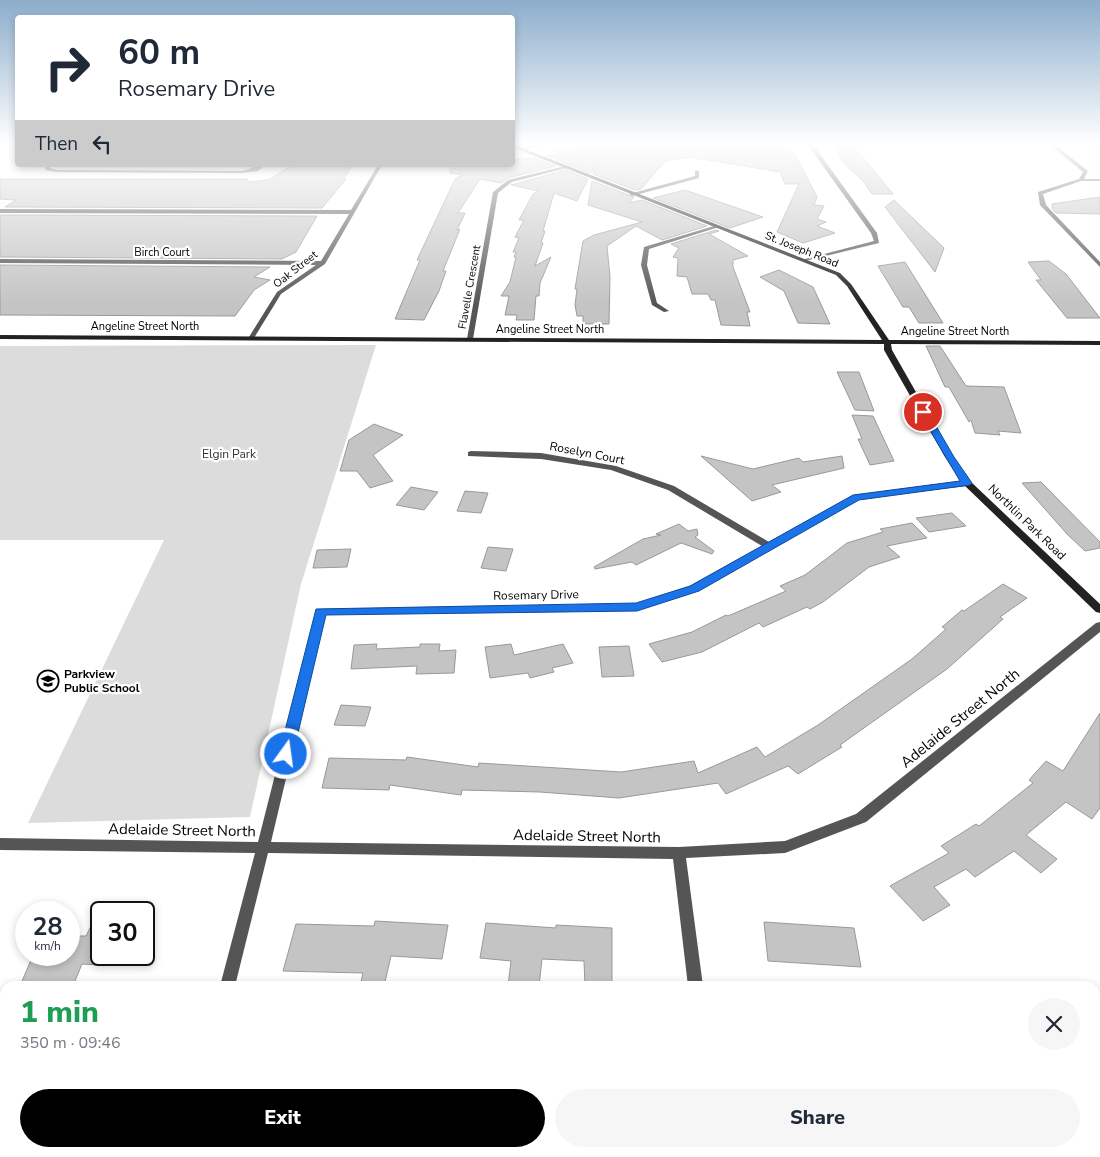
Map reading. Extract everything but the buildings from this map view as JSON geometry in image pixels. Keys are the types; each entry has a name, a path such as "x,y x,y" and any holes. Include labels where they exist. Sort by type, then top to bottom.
{"street":[{"name":"Oak Street","path":"252,337 279,293 323,263 362,197"},
{"name":"Flavelle Crescent","path":"470,339 495,197"},
{"name":"St. Joseph Road","path":"640,197 838,274 849,285 888,342"},
{"path":"806,260 878,242 874,233 848,197"},
{"path":"1041,197 1043,205 1100,265"},
{"path":"0,211 353,212"},
{"path":"666,311 654,304 644,265 646,248 716,227"},
{"name":"Birch Court","path":"0,261 323,263"},
{"name":"Angeline Street North","path":"0,337 1100,343"},
{"name":"Northlin Park Road","path":"888,342 888,350 949,458 967,483 1100,610"},
{"name":"Roselyn Court","path":"471,454 541,456 613,468 671,488 770,547"},
{"name":"Rosemary Drive","path":"263,848 321,612 637,607 694,588 857,498 967,483"},
{"name":"Adelaide Street North","path":"1,845 679,853 786,847 861,818 1100,626"},
{"path":"228,981 263,848"},
{"path":"679,853 695,981"}],"green space":[{"name":"Elgin Park","path":"376,345 301,584 250,817 28,823 164,540 0,540 0,346"}],"place":[{"name":"Parkview Public School","path":"48,681"}],"route":[{"path":"286,754 321,612 637,607 694,588 857,498 967,483 949,458 923,412"}]}
